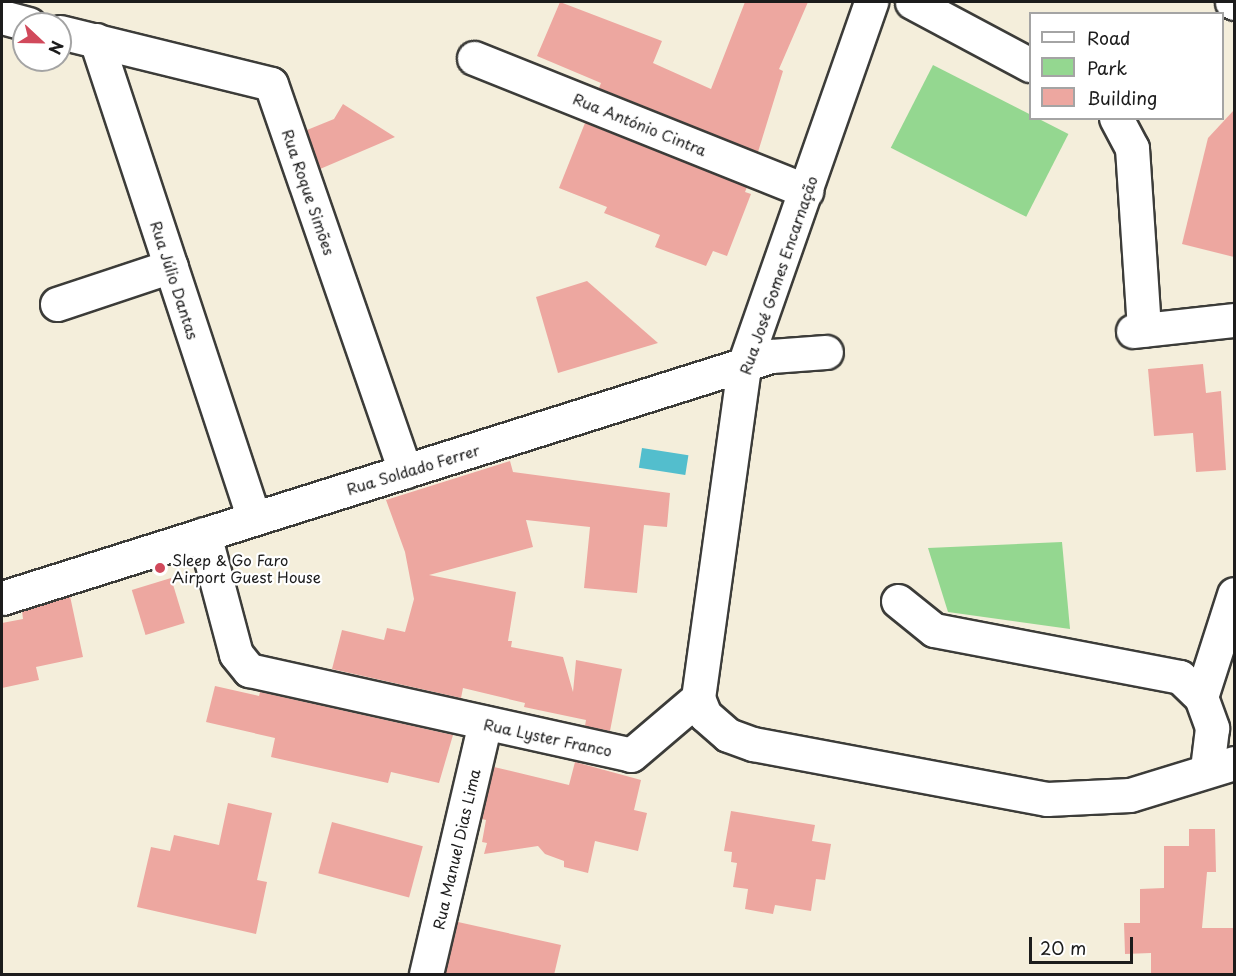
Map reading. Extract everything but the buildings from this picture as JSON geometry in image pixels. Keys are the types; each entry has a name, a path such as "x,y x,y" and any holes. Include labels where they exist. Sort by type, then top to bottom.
{"street":[{"name":"Rua José Gomes Encarnação","path":"698,698 744,365 871,2"},
{"path":"912,2 1029,64"},
{"path":"72,35 96,40"},
{"name":"Rua Júlio Dantas","path":"96,40 254,519"},
{"name":"Rua Roque Simões","path":"96,40 271,84 405,471"},
{"name":"Rua António Cintra","path":"474,58 806,191"},
{"path":"1117,120 1132,148 1138,331 1234,320"},
{"path":"57,304 171,266"},
{"name":"Rua Soldado Ferrer","path":"2,598 771,356 826,352"},
{"name":"Rua Lyster Franco","path":"204,534 236,654 249,670 632,755 698,698"},
{"path":"1200,697 1234,594"},
{"path":"698,698 705,715 728,735 753,744 1047,799 1130,795 1221,766 1212,728 1200,697 1180,677 934,630 898,601"},
{"name":"Rua Manuel Dias Lima","path":"426,975 485,723"}],"green space":[{"path":"933,65 1029,114 1029,120 1041,120 1068,134 1026,217 891,148"},
{"path":"1062,542 1070,629 948,612 928,548"}],"water":[{"path":"642,448 688,455 685,475 639,468"}],"place":[{"name":"Sleep & Go Faro Airport Guest House","path":"160,568"}]}
